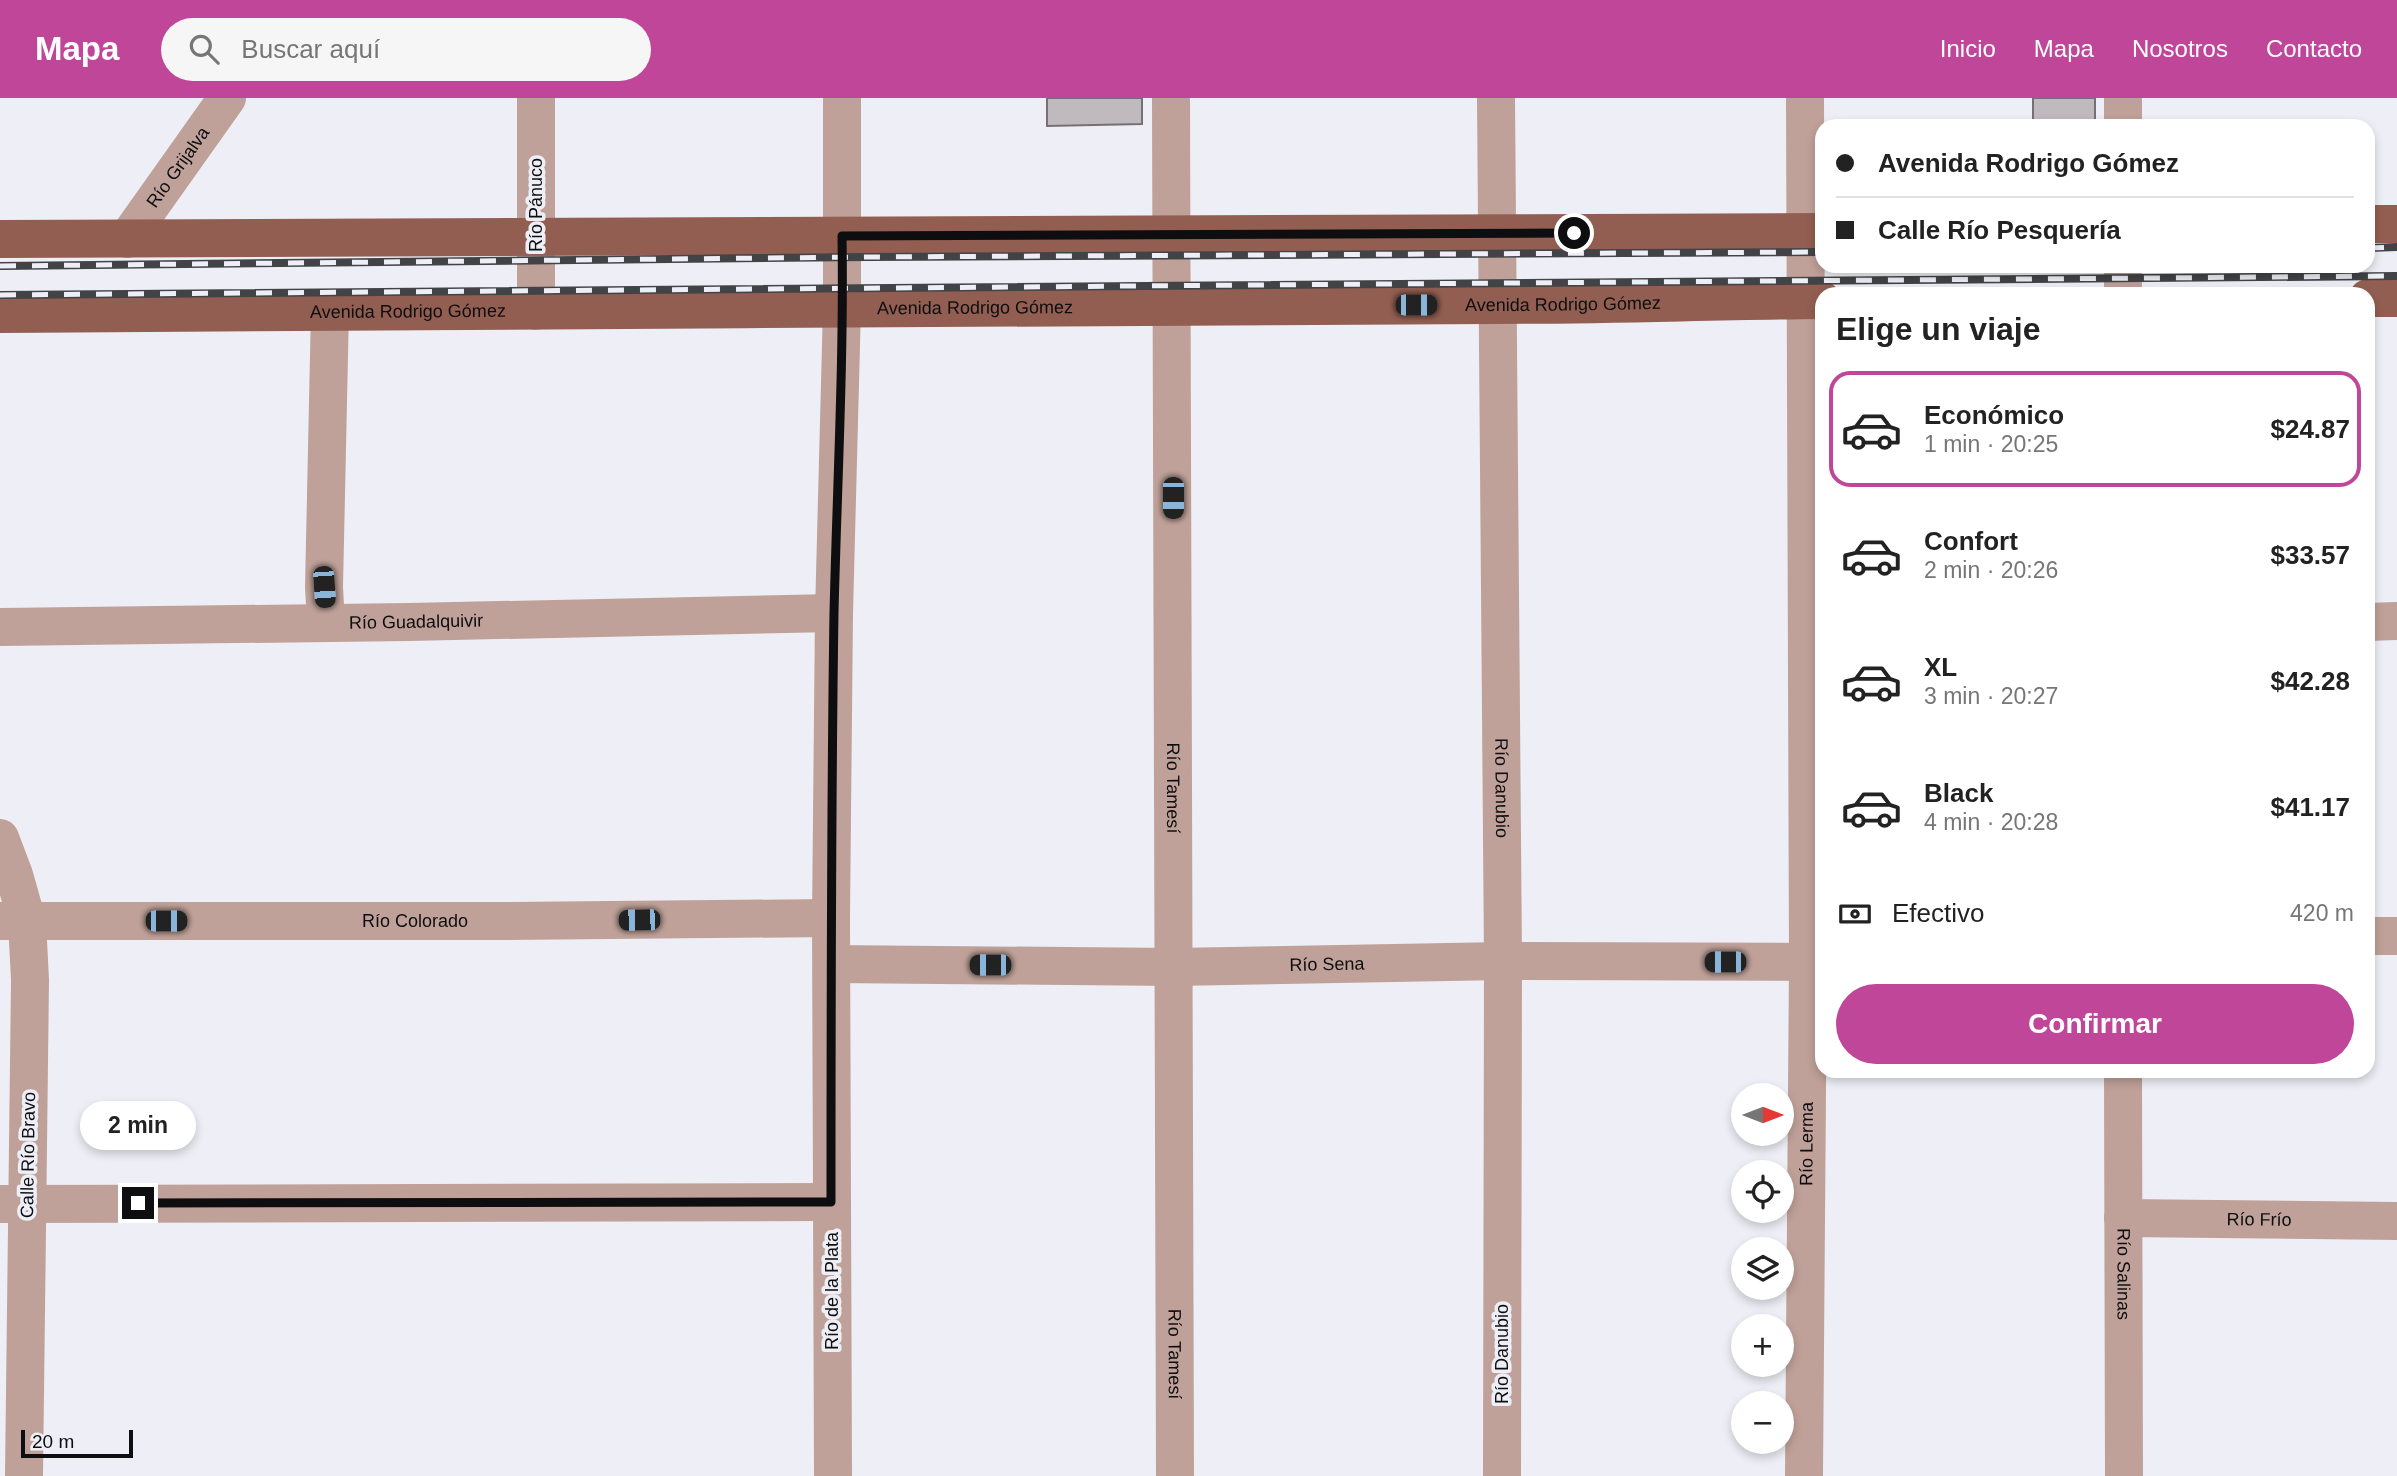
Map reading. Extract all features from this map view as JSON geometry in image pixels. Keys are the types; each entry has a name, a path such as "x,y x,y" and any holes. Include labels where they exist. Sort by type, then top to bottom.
{"main road":[{"path":"2375,224 2397,224"},
{"path":"0,239 1813,232"},
{"path":"2375,298 2397,298"},
{"name":"Avenida Rodrigo Gómez","path":"0,314 1814,301"}],"street":[{"name":"Río Grijalva","path":"127,239 227,98"},
{"name":"Río Pánuco","path":"536,98 536,311"},
{"name":"Río de la Plata","path":"833,1476 831,918 834,613 842,307 842,98"},
{"name":"Río Tamesí","path":"1171,98 1175,1476"},
{"name":"Río Danubio","path":"1496,98 1503,961 1502,1476"},
{"name":"Río Lerma","path":"1804,1476 1815,962 1814,301 1805,98"},
{"path":"2123,98 2123,119"},
{"path":"326,623 324,587 330,310"},
{"name":"Río Guadalquivir","path":"0,627 834,613"},
{"path":"2375,622 2397,621"},
{"name":"Calle Río Bravo","path":"0,838 14,875 13,921 30,980 14,1204 24,1476"},
{"name":"Río Colorado","path":"13,921 831,918"},
{"path":"2375,936 2397,936"},
{"name":"Río Sena","path":"832,964 1174,967 1503,961 1815,962"},
{"name":"Río Salinas","path":"2123,1078 2124,1476"},
{"path":"14,1204 831,1202"},
{"name":"Río Frío","path":"2123,1218 2397,1222"}],"building":[{"path":"1047,98 1142,98 1142,124 1047,126"},
{"path":"2033,98 2095,98 2095,119 2033,119"}],"railway":[{"path":"2375,248 2397,247"},
{"path":"0,266 867,257 1815,252"},
{"path":"0,295 2397,276"}],"route":[{"path":"138,1203 831,1202 834,613 842,236 1574,233"}]}
